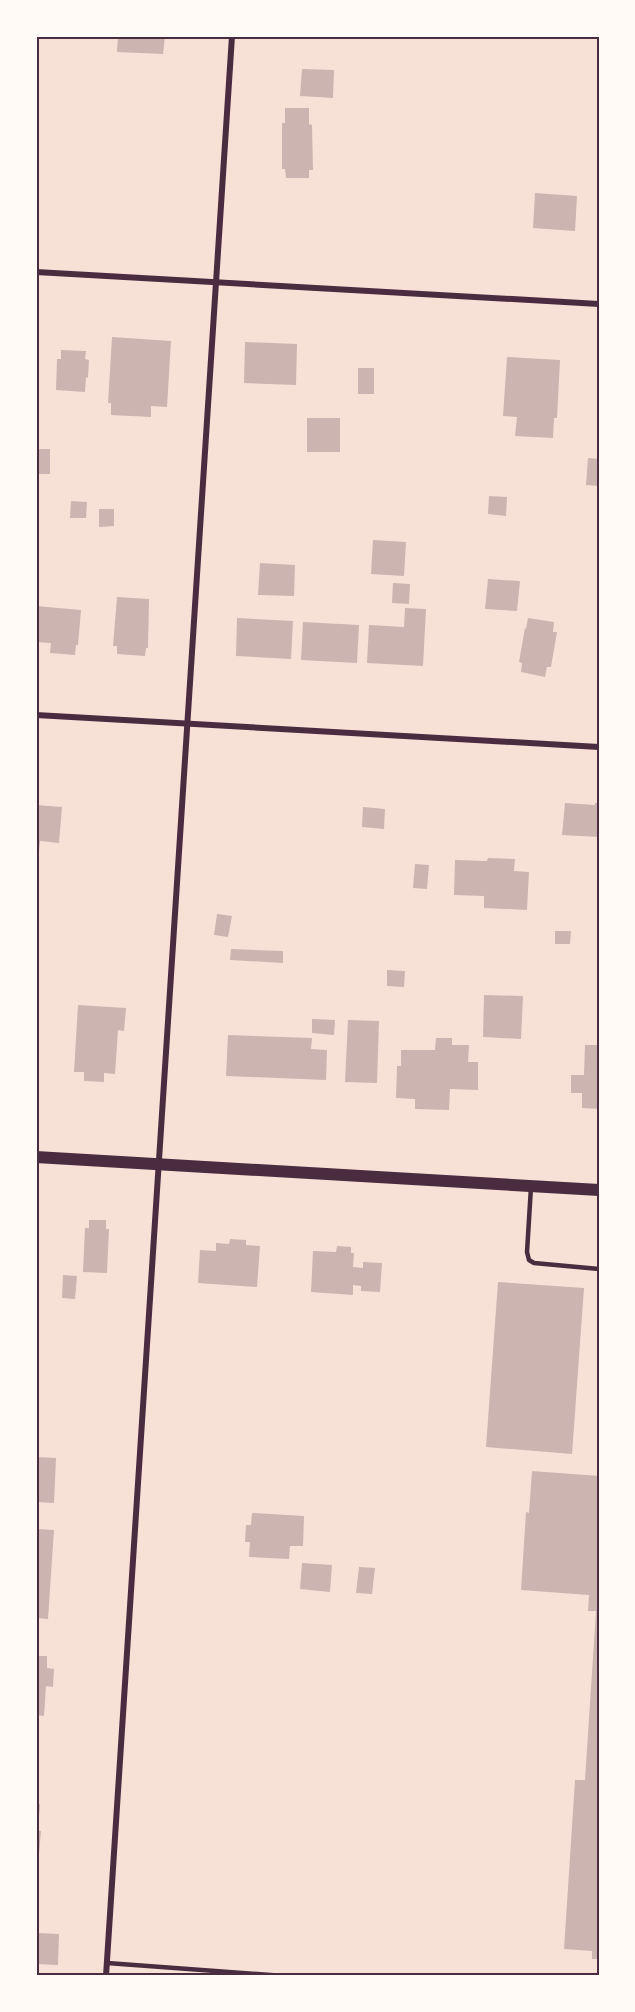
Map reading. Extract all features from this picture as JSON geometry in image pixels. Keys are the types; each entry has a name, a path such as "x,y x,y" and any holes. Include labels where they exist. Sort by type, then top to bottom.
{"main road":[{"path":"36,1157 599,1190"}],"street":[{"path":"106,1976 232,36"},
{"path":"36,272 599,304"},
{"path":"36,715 599,747"}],"lane":[{"path":"531,1186 527,1252 529,1260 534,1263 599,1269"},
{"path":"107,1963 284,1976"}],"building":[{"path":"118,36 165,36 163,54 117,52"},
{"path":"302,69 334,70 333,98 300,96"},
{"path":"285,108 309,108 309,124 312,125 313,170 309,170 309,178 286,178 285,169 282,169 282,123 285,123"},
{"path":"535,193 577,196 575,231 533,228"},
{"path":"112,337 171,341 167,407 151,406 151,417 111,415 111,403 108,403"},
{"path":"245,342 297,344 296,385 244,383"},
{"path":"61,350 86,351 85,359 89,360 85,392 56,390 57,359 61,359"},
{"path":"507,357 560,360 557,418 554,418 553,438 515,436 517,417 503,416"},
{"path":"358,368 374,368 374,394 358,394"},
{"path":"307,418 340,418 340,452 307,452"},
{"path":"36,449 50,449 50,474 36,474"},
{"path":"588,458 599,459 599,486 586,485"},
{"path":"489,496 507,497 506,516 488,514"},
{"path":"71,501 87,502 86,518 70,518"},
{"path":"99,509 114,509 114,526 99,527"},
{"path":"373,540 406,542 404,576 371,574"},
{"path":"260,563 295,565 294,596 258,595"},
{"path":"488,579 520,581 517,611 485,609"},
{"path":"393,583 410,584 409,604 392,603"},
{"path":"117,597 149,599 148,648 146,648 145,656 117,654 117,646 113,646"},
{"path":"36,606 81,610 75,655 50,653 51,643 36,642"},
{"path":"405,608 426,609 423,666 367,663 369,625 404,627"},
{"path":"237,618 293,621 291,659 236,656"},
{"path":"528,618 554,622 553,632 557,632 551,667 547,667 545,677 521,672 522,663 519,662"},
{"path":"303,622 359,625 357,663 301,660"},
{"path":"565,803 595,805 599,803 599,837 562,835"},
{"path":"36,805 62,807 59,843 40,841 39,851 36,850"},
{"path":"363,807 385,809 384,829 362,827"},
{"path":"488,858 515,859 514,871 529,872 527,910 484,908 484,896 454,895 455,860 487,861"},
{"path":"415,864 429,865 427,889 413,888"},
{"path":"217,914 232,916 228,937 214,935"},
{"path":"555,931 571,931 570,944 555,944"},
{"path":"231,949 283,951 283,963 230,960"},
{"path":"387,970 405,971 404,987 387,986"},
{"path":"484,995 523,996 521,1039 483,1037"},
{"path":"78,1005 126,1008 124,1031 118,1030 115,1074 104,1073 104,1082 84,1081 84,1072 74,1072"},
{"path":"312,1019 335,1020 334,1035 312,1033"},
{"path":"348,1020 379,1021 377,1083 345,1082"},
{"path":"228,1035 312,1038 311,1049 327,1050 326,1080 226,1076"},
{"path":"436,1038 452,1038 452,1045 469,1045 468,1062 478,1062 478,1090 450,1089 449,1110 415,1109 415,1099 396,1098 397,1066 401,1066 401,1050 435,1050"},
{"path":"585,1045 599,1045 599,1109 582,1108 582,1093 571,1093 571,1075 584,1075"},
{"path":"89,1220 106,1220 106,1229 109,1229 107,1273 83,1272 85,1228 89,1228"},
{"path":"230,1239 246,1240 246,1245 260,1246 257,1287 198,1283 200,1250 216,1251 216,1243 229,1244"},
{"path":"337,1246 351,1247 351,1253 354,1253 353,1267 363,1268 363,1262 382,1263 380,1292 361,1291 361,1286 353,1285 353,1295 311,1292 313,1251 336,1252"},
{"path":"63,1275 77,1276 75,1299 62,1298"},
{"path":"498,1282 584,1288 572,1454 486,1447"},
{"path":"36,1457 56,1458 54,1503 36,1502"},
{"path":"532,1471 599,1476 599,1959 592,1959 592,1951 564,1949 575,1780 585,1780 596,1611 588,1611 589,1595 521,1590 526,1512 529,1513"},
{"path":"252,1513 304,1516 303,1546 290,1546 289,1559 249,1557 250,1542 245,1542 246,1525 251,1525"},
{"path":"36,1529 54,1530 48,1619 36,1618"},
{"path":"302,1563 332,1565 330,1592 300,1589"},
{"path":"359,1567 375,1568 372,1594 356,1593"},
{"path":"36,1656 47,1656 47,1668 54,1669 53,1687 46,1686 44,1716 36,1715"},
{"path":"36,1804 40,1804 39,1854 36,1854"},
{"path":"36,1931 59,1934 58,1965 36,1964"}]}
